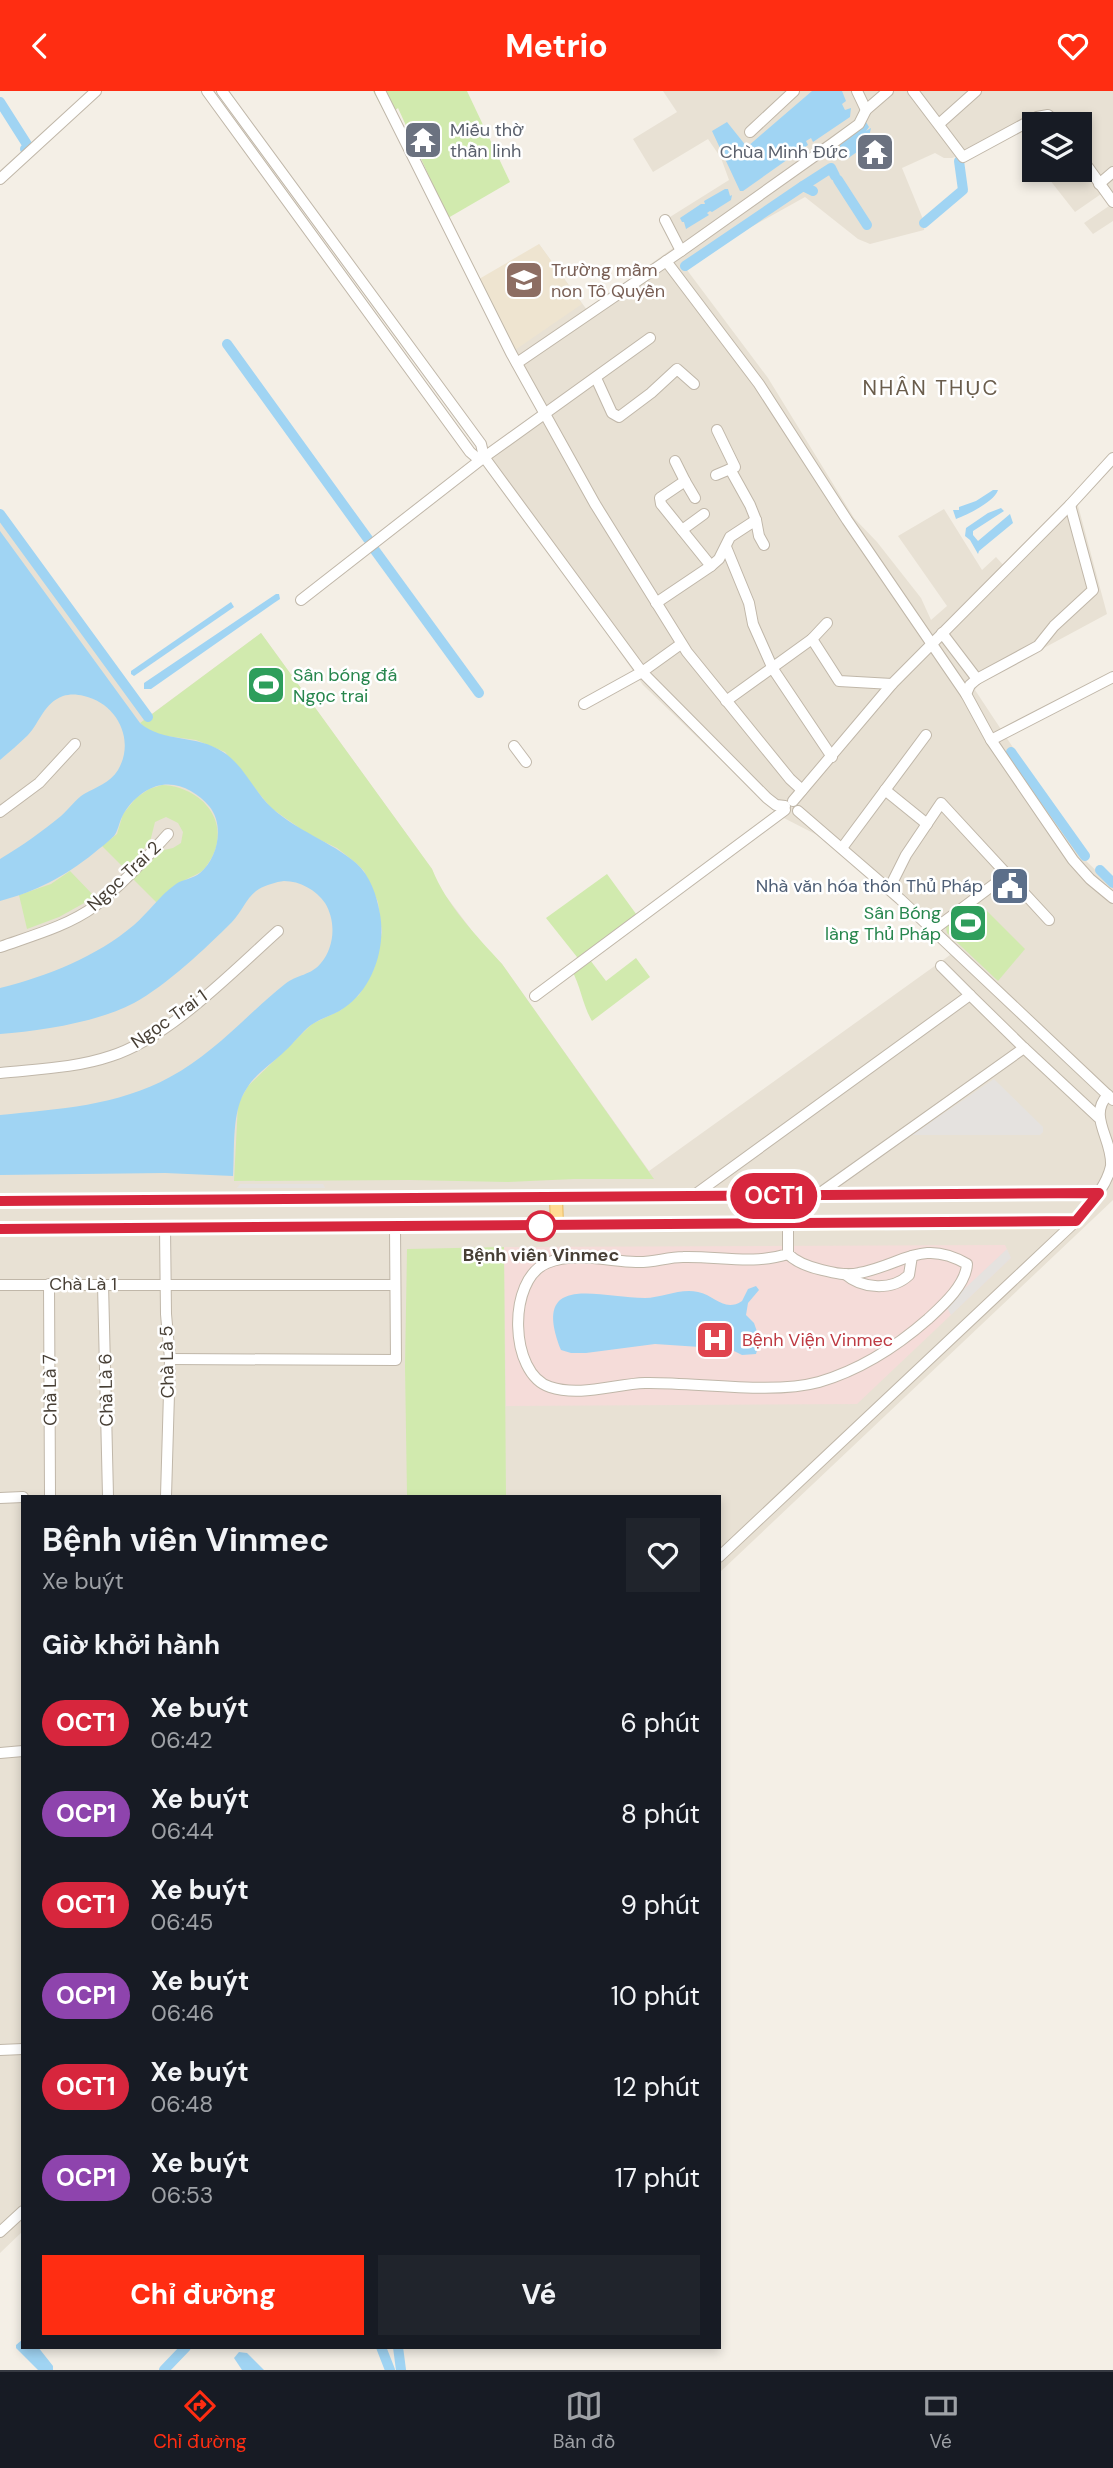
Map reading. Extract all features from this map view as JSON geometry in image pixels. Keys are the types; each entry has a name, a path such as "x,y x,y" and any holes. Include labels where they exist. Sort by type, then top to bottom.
{"main road":[{"path":"0,1201 1099,1193"},
{"path":"556,1197 557,1226"},
{"path":"0,1229 1076,1221"}],"street":[{"path":"0,179 96,91"},
{"path":"206,91 470,452 477,458 484,457"},
{"path":"222,91 481,444 484,457 642,672 767,798 776,805 790,807 842,848 1111,1097 1101,1104 1098,1117"},
{"path":"380,91 517,363 595,503 664,601 681,644 802,790"},
{"path":"750,132 794,91"},
{"path":"857,91 866,110"},
{"path":"517,363 851,130 863,119 866,110 888,91"},
{"path":"913,91 963,157 1022,125"},
{"path":"939,124 976,91"},
{"path":"1099,184 1113,172"},
{"path":"1092,174 1113,202"},
{"path":"665,220 681,251"},
{"path":"666,261 759,384 847,520 966,694 991,740 1073,860 1113,898"},
{"path":"301,600 484,457 650,338"},
{"path":"596,378 612,413 619,417 677,369 694,384"},
{"path":"716,475 735,467 718,430"},
{"path":"535,996 723,854 790,807 892,684 1070,505 1113,458"},
{"path":"675,461 695,498"},
{"path":"730,469 750,505 764,545"},
{"path":"685,481 660,498 661,503 711,566"},
{"path":"966,694 977,679 1038,646 1054,626 1093,590 1070,505"},
{"path":"682,530 704,514"},
{"path":"664,601 719,559 730,537 756,520"},
{"path":"726,547 749,603 753,624 773,669 832,757"},
{"path":"726,701 812,639 827,623"},
{"path":"942,633 977,679"},
{"path":"812,639 839,681 892,684"},
{"path":"584,704 642,672 681,644"},
{"path":"991,740 1113,677"},
{"path":"842,848 926,735"},
{"path":"0,812 39,783 75,744"},
{"path":"514,746 526,762"},
{"path":"885,790 927,824"},
{"path":"889,889 906,855 941,803 1049,920"},
{"name":"Ngọc Trai 2","path":"0,947 41,933 87,911 119,885 169,834"},
{"path":"933,930 1008,874"},
{"name":"Ngọc Trai 1","path":"0,1073 64,1066 112,1056 146,1039 188,1011 278,931"},
{"path":"721,1555 1076,1221 1099,1193 1112,1163 1110,1128 941,966"},
{"path":"693,1196 970,995"},
{"path":"816,1196 978,1085 1024,1048"},
{"path":"788,1223 788,1254"},
{"path":"170,1359 396,1360 395,1227"},
{"name":"Chà Là 5","path":"166,1228 170,1359 166,1495"},
{"path":"937,1252 967,1265 966,1272 938,1310 904,1340 861,1366 817,1383 771,1387 642,1383 552,1388 539,1383 530,1373 523,1358 518,1322 523,1289 534,1270 549,1262 577,1258 638,1262 673,1257 762,1260 788,1254 808,1266 858,1274 912,1256 937,1252"},
{"path":"845,1274 852,1281 863,1285 894,1285 909,1275 912,1256"},
{"name":"Chà Là 6","path":"103,1284 108,1495"},
{"name":"Chà Là 1","path":"0,1285 395,1285"},
{"name":"Chà Là 7","path":"49,1285 50,1495"},
{"path":"0,1497 21,1497"},
{"path":"0,1753 21,1751"},
{"path":"0,2050 21,2049"},
{"path":"0,2232 21,2213"}],"shaded area":[{"path":"663,91 1113,91 1113,221 1093,234 1084,223 1109,206 1101,194 1075,212 1051,182 1092,182 1092,112 1022,112 1022,131 1013,136 952,158 944,158 935,153 902,168 925,224 924,230 870,244 858,239 805,197 744,231 687,270 768,378 854,518 877,542 921,598 931,620 947,606 898,536 944,509 982,570 996,557 1006,568 1076,498 1107,614 979,683 975,690 1014,749 1007,754 1080,855 1113,887 1113,1200 721,1571 721,1495 21,1495 21,2233 0,2253 0,520 145,719 261,633 432,869 439,887 482,944 502,964 649,1171 950,955 948,949 819,836 778,815 643,685 483,458 540,412 509,355 539,244 587,310 673,248 662,222 729,180 721,158 708,139 653,172 633,139 677,112"},
{"path":"539,244 582,304 515,350 479,279"},
{"path":"994,1079 1043,1127 1040,1135 912,1135"},
{"path":"240,1184 323,1184 325,1188 237,1188"},
{"name":"Bệnh Viện Vinmec","path":"1005,1245 1011,1258 857,1404 506,1406 504,1247"},
{"path":"1007,1249 1011,1258 951,1315 946,1306"}],"green space":[{"path":"373,91 467,91 510,182 448,218 398,108 387,117"},
{"path":"261,633 432,869 454,908 502,964 654,1179 508,1182 234,1181 238,1104 248,1086 312,1024 341,1010 359,995 374,969 382,932 378,902 364,871 356,863 337,848 308,834 271,808 225,752 196,740 159,735 140,723"},
{"path":"162,785 192,793 204,802 217,826 218,839 214,854 205,868 175,886 157,903 133,879 159,851 181,843 183,832 178,823 166,817 155,822 150,842 125,869 102,846 117,834 123,814 136,798 149,789"},
{"path":"70,871 95,897 59,917 27,929 19,895 51,884"},
{"path":"607,874 639,918 587,956 606,981 636,958 650,977 592,1021 571,969 577,957 546,918"},
{"path":"978,902 1025,949 998,981 947,933 946,927"},
{"path":"504,1247 506,1495 407,1495 407,1249"}],"water":[{"path":"812,91 842,91 846,101 842,104 845,110 851,108 850,117 813,142 811,138 806,141 808,145 740,191 712,131 727,122 747,147"},
{"path":"866,122 869,127 866,131 871,128 871,142 847,159 840,149 840,142"},
{"path":"725,189 732,195 731,200 710,211 707,213 709,215 686,229 680,218"},
{"path":"993,490 998,490 987,503 956,519 953,510 959,510 959,507 976,501"},
{"path":"1001,508 1004,511 973,531 973,535 978,541 1010,514 1013,523 978,554 965,536 966,528 988,513"},
{"path":"0,531 140,723 159,733 213,746 230,757 272,808 356,863 365,873 375,893 380,914 381,940 370,978 354,1000 311,1025 250,1083 238,1108 233,1176 165,1173 0,1175 0,1115 87,1105 150,1087 170,1077 216,1045 285,984 317,967 329,949 332,925 325,903 307,887 284,881 271,884 255,892 232,922 186,965 134,1003 120,1010 69,1025 0,1034 0,988 36,978 104,947 139,920 170,888 197,875 206,867 215,850 218,832 214,814 200,797 175,785 156,786 134,801 125,811 114,836 83,862 38,888 0,901 0,859 54,822 81,796 111,778 118,770 125,746 124,735 114,714 95,700 71,695 51,703 28,735 0,760"},
{"path":"279,594 280,599 151,689 144,689 144,683"},
{"path":"231,602 234,607 134,676 131,674 131,671"},
{"path":"756,1286 759,1290 748,1303 746,1315 754,1323 760,1340 756,1354 742,1355 730,1349 655,1344 571,1353 561,1350 554,1325 555,1309 562,1299 574,1294 645,1298 691,1291 730,1305 742,1301 748,1289"},
{"path":"21,2341 21,2349 40,2349 53,2366 53,2370 38,2370 16,2345"},
{"path":"239,2352 247,2353 264,2370 242,2370 234,2358"}],"waterway":[{"path":"0,102 28,146 25,149"},
{"path":"924,223 963,190 959,161"},
{"path":"803,186 831,168 835,176"},
{"path":"838,180 867,225"},
{"path":"685,266 803,186 813,191"},
{"path":"227,344 368,539"},
{"path":"0,514 148,717"},
{"path":"374,549 479,693"},
{"path":"1011,752 1085,856"},
{"path":"1100,870 1113,883"},
{"path":"164,2370 184,2349"},
{"path":"382,2349 390,2370"},
{"path":"398,2349 401,2370"}],"bus line":[{"name":"OCT1","path":"0,1201 1099,1193 1076,1221 0,1229"}],"place":[{"name":"Miếu thờ thần linh","path":"423,140"},
{"name":"Chùa Minh Đức","path":"875,152"},
{"name":"Trường mầm non Tô Quyền","path":"524,280"},
{"name":"Sân bóng đá Ngọc trai","path":"266,685"},
{"name":"Nhà văn hóa thôn Thủ Pháp","path":"1010,886"},
{"name":"Sân Bóng làng Thủ Pháp","path":"968,923"},
{"name":"Bệnh viên Vinmec","path":"541,1226"},
{"name":"Bệnh Viện Vinmec","path":"715,1340"}],"district":[{"name":"NHÂN THỤC","path":"931,388"}]}
